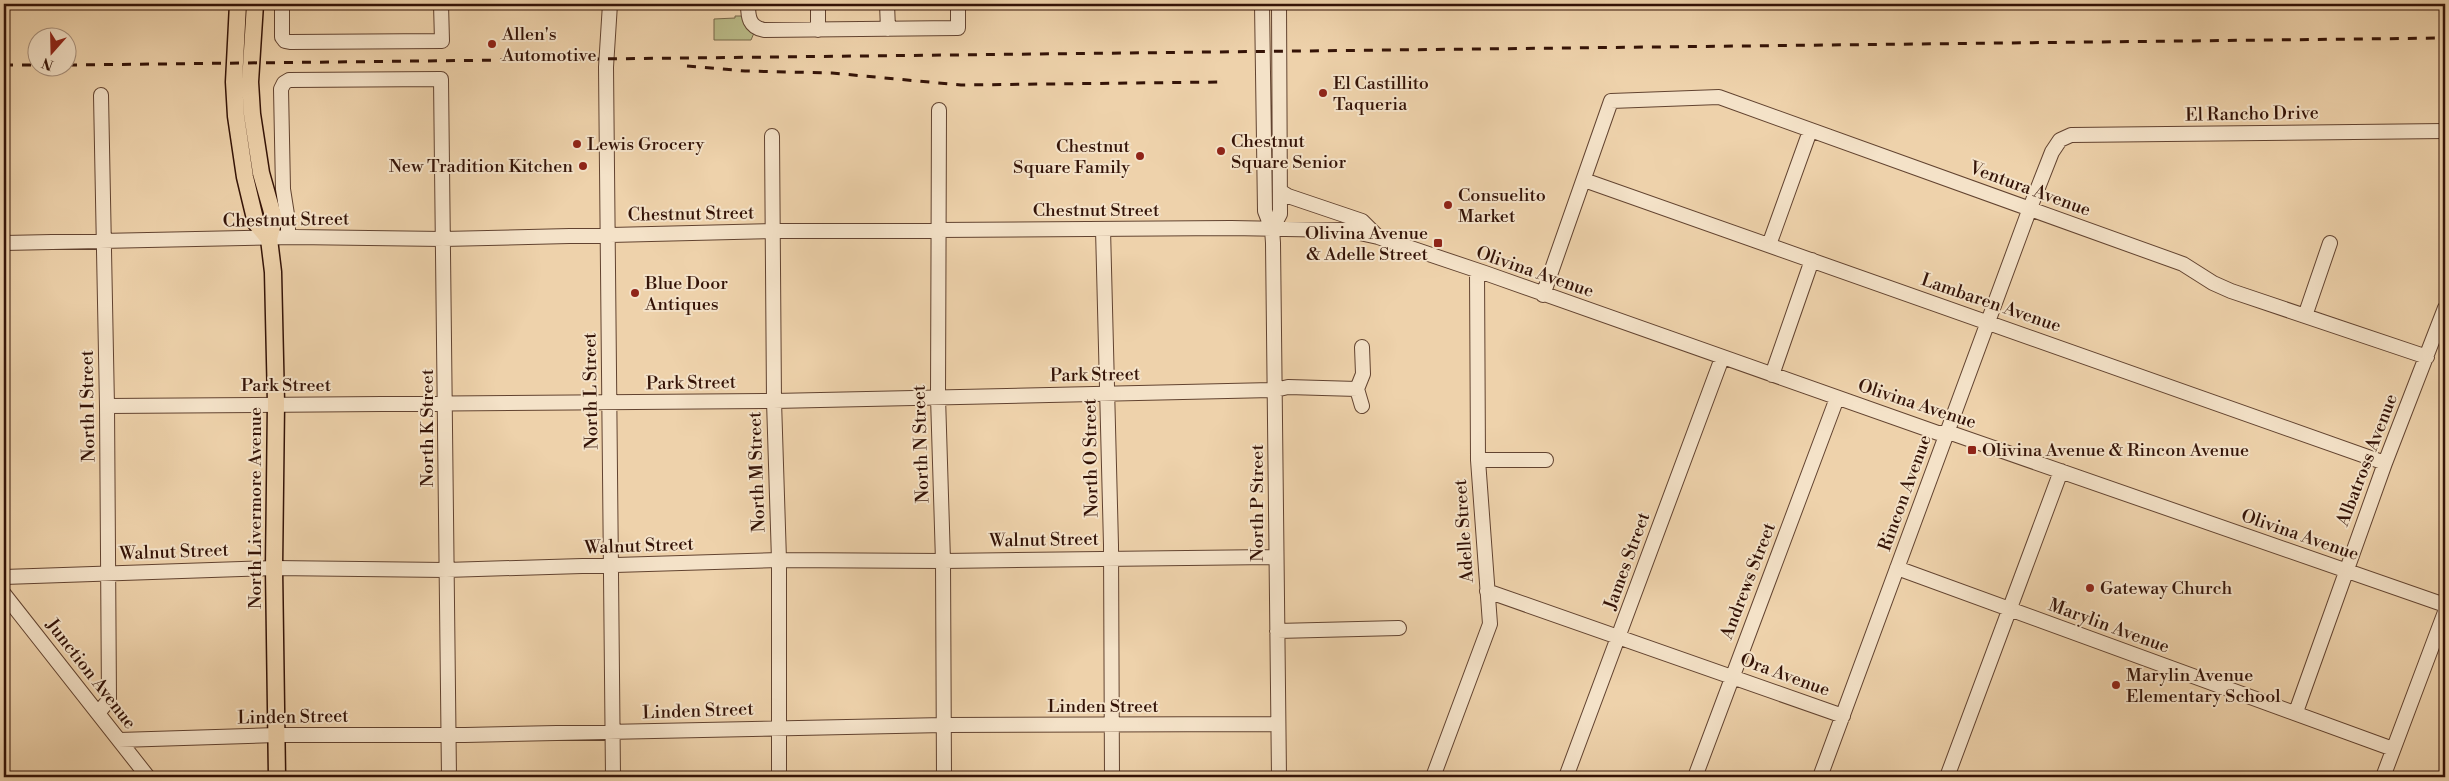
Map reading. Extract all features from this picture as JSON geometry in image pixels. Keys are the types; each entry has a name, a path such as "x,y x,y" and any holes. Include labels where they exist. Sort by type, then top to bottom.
{"main road":[{"name":"North Livermore Avenue","path":"238,4 234,82 236,116 245,177 256,223 268,239"},
{"name":"North Livermore Avenue","path":"255,4 250,82 252,114 261,172 274,219 268,239 273,272 276,403 274,568 277,777"}],"street":[{"path":"282,4 282,37 285,41 442,41 441,4"},
{"name":"North L Street","path":"610,4 606,67 613,777"},
{"path":"748,4 749,20 758,29 818,30 958,28 958,4"},
{"path":"818,4 818,30"},
{"path":"887,4 888,29"},
{"name":"North P Street","path":"1262,4 1265,211 1272,229 1279,777"},
{"name":"North P Street","path":"1272,229 1280,214 1279,4"},
{"name":"North K Street","path":"288,237 288,221 283,189 281,89 284,82 288,80 441,79 449,777"},
{"name":"North I Street","path":"98,713 109,702 107,406 101,95"},
{"name":"Ventura Avenue","path":"1584,180 1611,101 1719,97 2183,264 2213,283 2427,358"},
{"name":"North N Street","path":"939,110 937,230 938,398 943,561 944,777"},
{"path":"1769,245 1810,131"},
{"name":"El Rancho Drive","path":"2060,140 2071,135 2445,131"},
{"name":"North M Street","path":"772,136 774,401 779,560 779,777"},
{"name":"Rincon Avenue","path":"1820,777 1990,322 2030,208 2052,152 2060,140"},
{"path":"1543,295 1584,180"},
{"name":"Lambaren Avenue","path":"1584,180 2385,463"},
{"path":"1280,190 1288,196 1362,221 1378,237"},
{"name":"Chestnut Street","path":"4,243 268,239 288,237 443,239 774,231 1103,229 1346,230 1378,237"},
{"name":"North O Street","path":"1103,229 1111,558 1112,777"},
{"name":"Olivina Avenue","path":"1378,237 1836,398 1938,433 1948,432 2445,605"},
{"path":"2305,316 2330,243"},
{"path":"1772,375 1812,260"},
{"name":"Adelle Street","path":"1433,777 1490,624 1478,460 1477,271"},
{"name":"Albatross Avenue","path":"2296,712 2385,463 2445,308"},
{"path":"1362,347 1363,374 1357,389 1362,406"},
{"name":"James Street","path":"1566,777 1722,358"},
{"name":"Park Street","path":"107,406 276,403 445,404 774,401 1275,390 1288,387 1357,389"},
{"name":"Andrews Street","path":"1694,777 1836,398"},
{"path":"1478,460 1546,460"},
{"path":"1947,777 2061,472"},
{"name":"Walnut Street","path":"4,577 274,568 446,570 779,560 943,561 1276,557"},
{"name":"Marylin Avenue","path":"1898,568 2393,749"},
{"name":"Ora Avenue","path":"1487,591 1843,716"},
{"name":"Junction Avenue","path":"4,594 148,777"},
{"path":"2383,777 2445,612"},
{"path":"1277,631 1399,628"},
{"name":"Linden Street","path":"119,740 276,735 449,735 944,724 1111,726 1278,724"}],"green space":[{"path":"735,16 743,16 754,33 751,40 714,40 714,19 735,18"}],"railway":[{"path":"78,65 2445,38"},
{"path":"4,65 28,65"},
{"path":"687,66 745,71 832,73 961,85 1221,82"}],"place":[{"name":"Allen's Automotive","path":"492,44"},
{"name":"El Castillito Taqueria","path":"1323,93"},
{"name":"Lewis Grocery","path":"577,144"},
{"name":"Chestnut Square Senior","path":"1221,151"},
{"name":"Chestnut Square Family","path":"1140,156"},
{"name":"New Tradition Kitchen","path":"583,166"},
{"name":"Consuelito Market","path":"1448,205"},
{"name":"Olivina Avenue & Adelle Street","path":"1438,243"},
{"name":"Blue Door Antiques","path":"635,293"},
{"name":"Olivina Avenue & Rincon Avenue","path":"1972,450"},
{"name":"Gateway Church","path":"2090,588"},
{"name":"Marylin Avenue Elementary School","path":"2116,685"}]}
